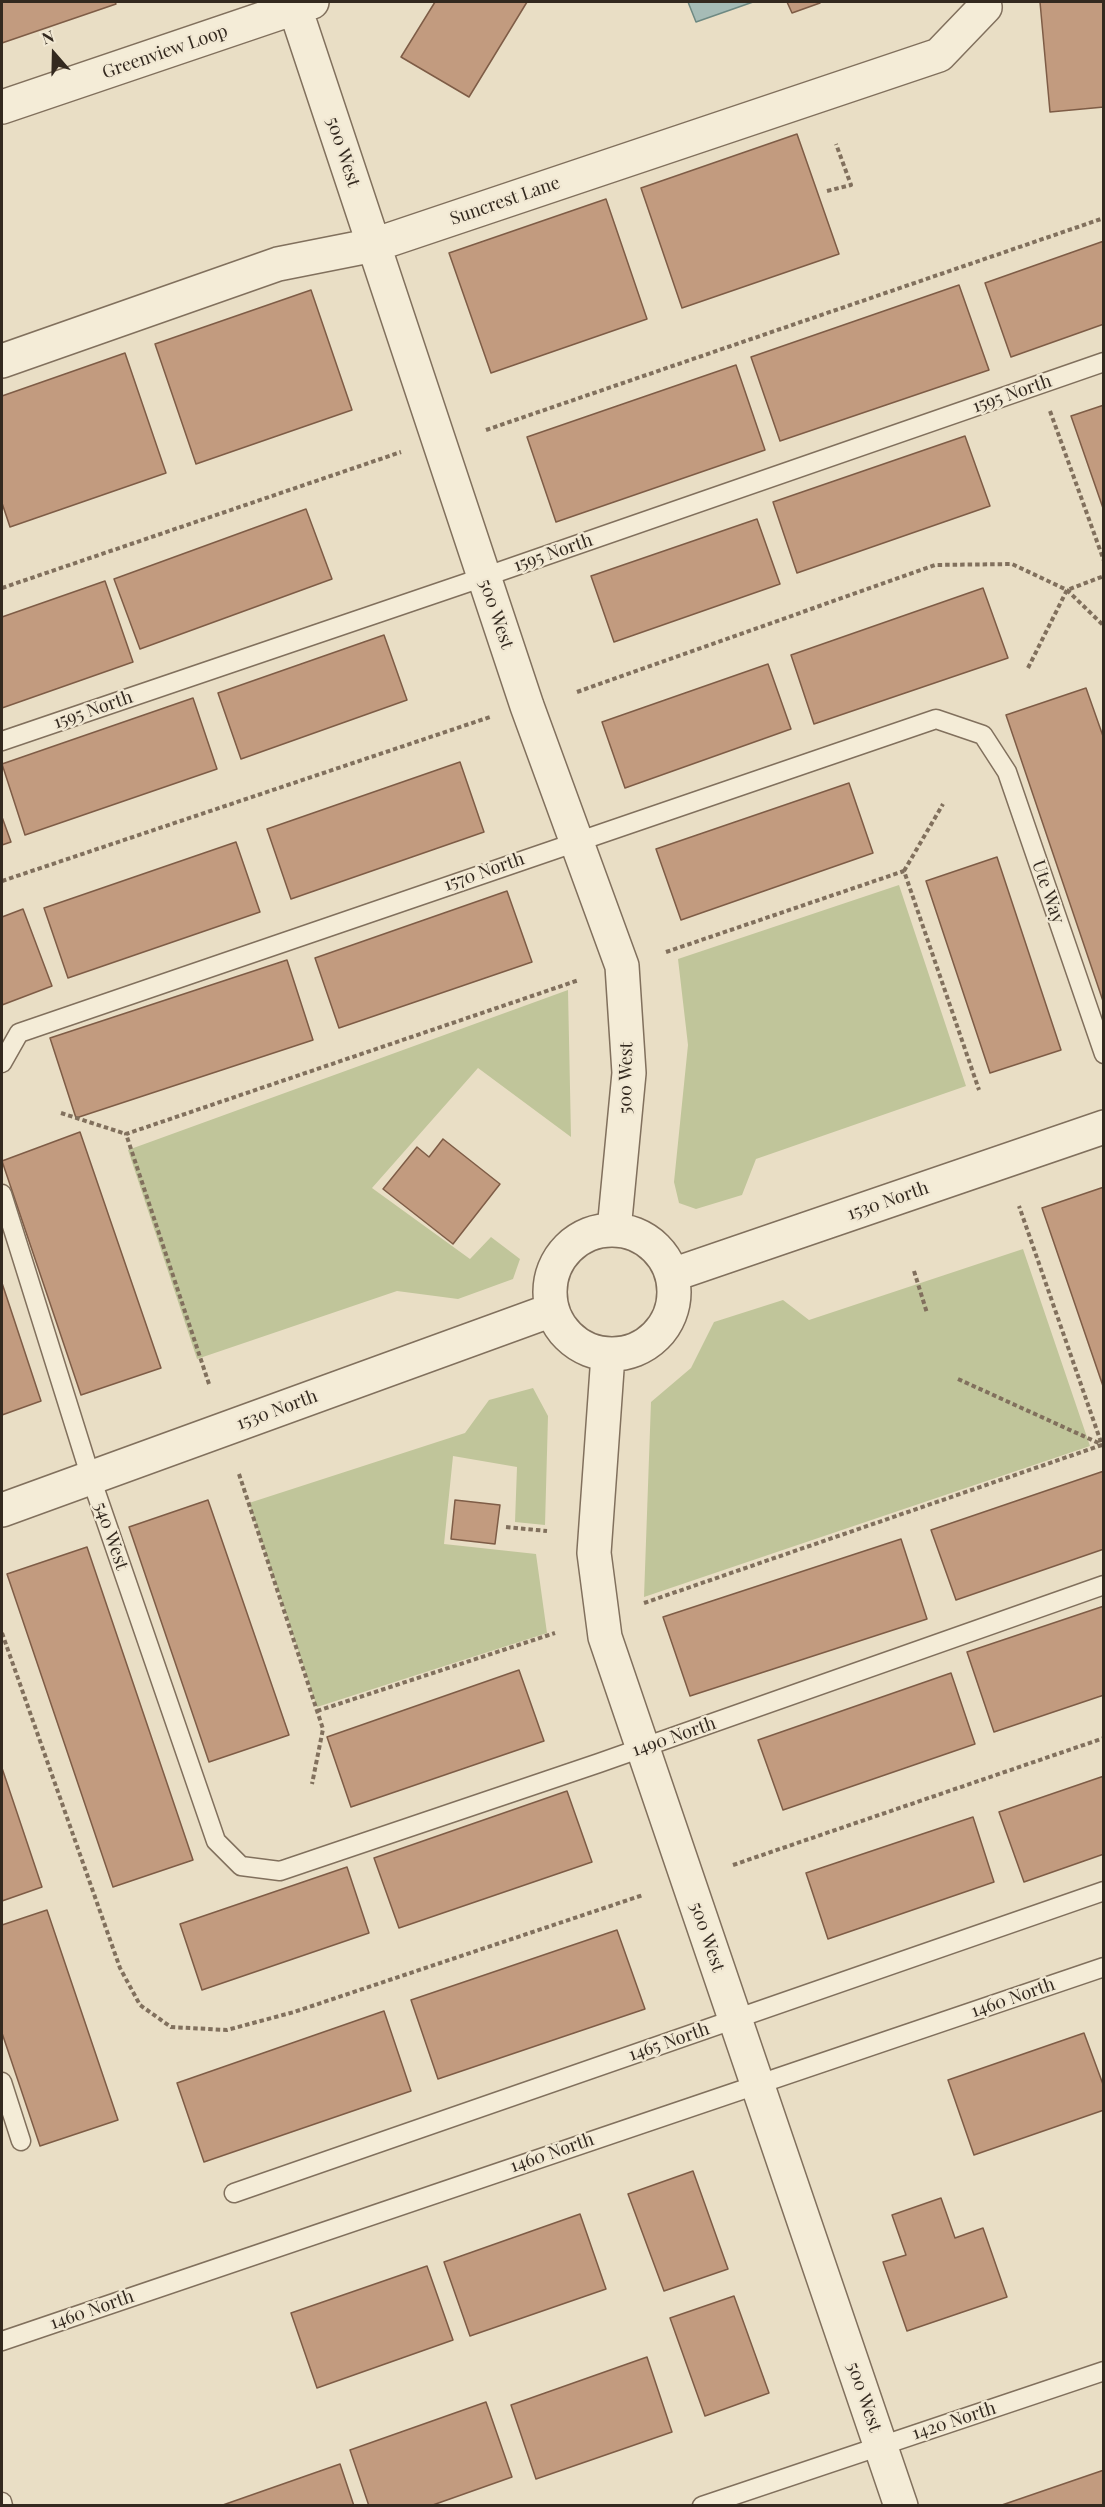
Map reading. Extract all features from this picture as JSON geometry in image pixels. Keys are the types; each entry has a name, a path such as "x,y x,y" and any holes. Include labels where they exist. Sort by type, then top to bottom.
{"street":[{"name":"Suncrest Lane","path":"2,361 278,264 374,245 939,55 985,7 984,2"},
{"name":"500 West","path":"303,4 374,245 484,577 527,706 622,966 629,1073 614,1230"},
{"name":"Greenview Loop","path":"2,107 303,4"},
{"name":"1530 North","path":"672,1275 1104,1127"},
{"path":"614,1230 634,1234 651,1243 664,1257 672,1275 675,1295 671,1314 661,1332 646,1345 628,1353 608,1355 589,1350 573,1341 560,1327 552,1310 549,1290 553,1271 563,1254 577,1240 595,1232 614,1230"},
{"name":"1530 North","path":"2,1510 552,1310"},
{"name":"500 West","path":"608,1355 594,1553 605,1637 901,2505"}],"lane":[{"name":"1595 North","path":"2,741 1104,362"},
{"name":"1570 North","path":"2,1063 19,1033 936,718 983,735"},
{"name":"Ute Way","path":"983,735 1007,772 1104,1054"},
{"name":"540 West","path":"2,1194 91,1478 216,1840 241,1866"},
{"name":"1490 North","path":"241,1866 280,1871 642,1748 1104,1585"},
{"name":"1465 North","path":"234,2193 1104,1891"},
{"name":"1460 North","path":"2,2341 1104,1967"},
{"path":"2,2082 21,2141"},
{"name":"1420 North","path":"702,2505 1104,2371"}],"path":[{"path":"826,191 850,185 836,144"},
{"path":"486,430 1104,218"},
{"path":"1050,411 1104,561"},
{"path":"2,588 401,452"},
{"path":"577,692 935,565 1012,564 1067,590 1104,626"},
{"path":"1028,668 1067,590 1104,576"},
{"path":"2,881 490,717"},
{"path":"666,952 904,871 943,804"},
{"path":"904,871 979,1089"},
{"path":"61,1113 126,1134 579,980"},
{"path":"126,1134 208,1384"},
{"path":"1019,1206 1103,1445"},
{"path":"914,1271 927,1313"},
{"path":"958,1379 1103,1445"},
{"path":"644,1604 1103,1445"},
{"path":"239,1474 323,1729 312,1784"},
{"path":"506,1527 547,1531"},
{"path":"2,1633 120,1968 140,2005 171,2027 227,2030 294,2012 643,1895"},
{"path":"317,1711 555,1633"},
{"path":"733,1865 1104,1738"}],"green space":[{"path":"899,885 966,1086 756,1159 742,1195 696,1209 679,1203 674,1182 688,1045 678,959"},
{"path":"568,990 571,1137 478,1068 372,1188 470,1259 491,1237 520,1259 513,1279 458,1299 397,1291 197,1359 128,1150"},
{"path":"1023,1249 1090,1446 644,1597 651,1402 691,1368 714,1322 783,1300 809,1320"},
{"path":"533,1388 548,1416 545,1525 515,1522 517,1467 453,1456 444,1544 536,1554 547,1633 317,1707 249,1503 465,1433 489,1400"}],"water":[{"path":"688,2 753,2 696,22"}],"building":[{"path":"2,2 115,2 116,4 2,43"},
{"path":"435,2 527,2 469,97 401,57"},
{"path":"787,2 820,2 820,3 792,13"},
{"path":"1040,2 1104,2 1104,107 1050,112"},
{"path":"797,134 839,254 682,308 641,188"},
{"path":"606,199 647,319 491,373 449,253"},
{"path":"1104,241 1104,324 1011,357 985,283"},
{"path":"959,285 989,370 780,441 751,357"},
{"path":"311,290 352,410 196,464 155,344"},
{"path":"125,353 166,473 10,527 2,503 2,396"},
{"path":"736,365 765,450 556,522 527,437"},
{"path":"1104,405 1104,511 1071,416"},
{"path":"965,436 990,506 797,573 773,502"},
{"path":"306,509 332,579 140,649 114,579"},
{"path":"757,519 780,584 614,642 591,576"},
{"path":"105,581 133,662 2,708 2,617"},
{"path":"983,588 1008,658 814,724 791,655"},
{"path":"384,635 407,700 241,759 218,693"},
{"path":"768,664 791,729 625,788 602,722"},
{"path":"1086,688 1104,739 1104,1004 1006,715"},
{"path":"193,698 217,769 25,835 2,764"},
{"path":"460,762 484,832 291,899 267,829"},
{"path":"849,783 873,853 681,920 656,849"},
{"path":"2,817 11,842 2,845"},
{"path":"236,842 260,912 68,978 44,908"},
{"path":"997,857 1061,1050 990,1073 926,881"},
{"path":"507,891 532,962 339,1028 315,958"},
{"path":"23,909 52,986 2,1005 2,917"},
{"path":"287,960 313,1040 76,1118 50,1038"},
{"path":"80,1132 161,1368 81,1395 2,1161"},
{"path":"443,1139 500,1184 453,1244 383,1189 417,1147 429,1157"},
{"path":"1104,1187 1104,1389 1042,1208"},
{"path":"2,1283 41,1401 2,1415"},
{"path":"1104,1471 1104,1549 956,1600 931,1530"},
{"path":"208,1500 289,1735 209,1762 129,1527"},
{"path":"455,1500 500,1505 495,1544 451,1539"},
{"path":"901,1539 927,1619 690,1696 663,1617"},
{"path":"87,1547 193,1860 113,1887 7,1574"},
{"path":"1104,1606 1104,1695 994,1732 967,1652"},
{"path":"519,1670 544,1741 351,1807 327,1737"},
{"path":"951,1673 975,1744 783,1810 758,1740"},
{"path":"2,1768 42,1887 2,1901"},
{"path":"1104,1776 1104,1854 1024,1882 999,1812"},
{"path":"567,1791 592,1862 399,1928 374,1858"},
{"path":"973,1817 994,1882 828,1939 806,1873"},
{"path":"347,1867 369,1933 202,1990 180,1924"},
{"path":"47,1910 118,2120 40,2146 2,2033 2,1925"},
{"path":"617,1930 645,2009 438,2079 411,2000"},
{"path":"384,2011 411,2091 204,2162 177,2083"},
{"path":"1084,2033 1104,2087 1104,2110 974,2155 948,2080"},
{"path":"693,2171 728,2269 664,2291 628,2194"},
{"path":"941,2198 955,2238 983,2228 1007,2297 907,2331 883,2262 906,2255 892,2215"},
{"path":"580,2214 606,2289 470,2336 444,2262"},
{"path":"427,2266 453,2340 317,2388 291,2313"},
{"path":"734,2296 769,2393 705,2416 670,2318"},
{"path":"647,2357 672,2432 536,2479 511,2405"},
{"path":"486,2402 512,2477 430,2506 369,2506 350,2450"},
{"path":"340,2464 354,2506 220,2506"},
{"path":"1104,2470 1104,2506 999,2506"}]}
